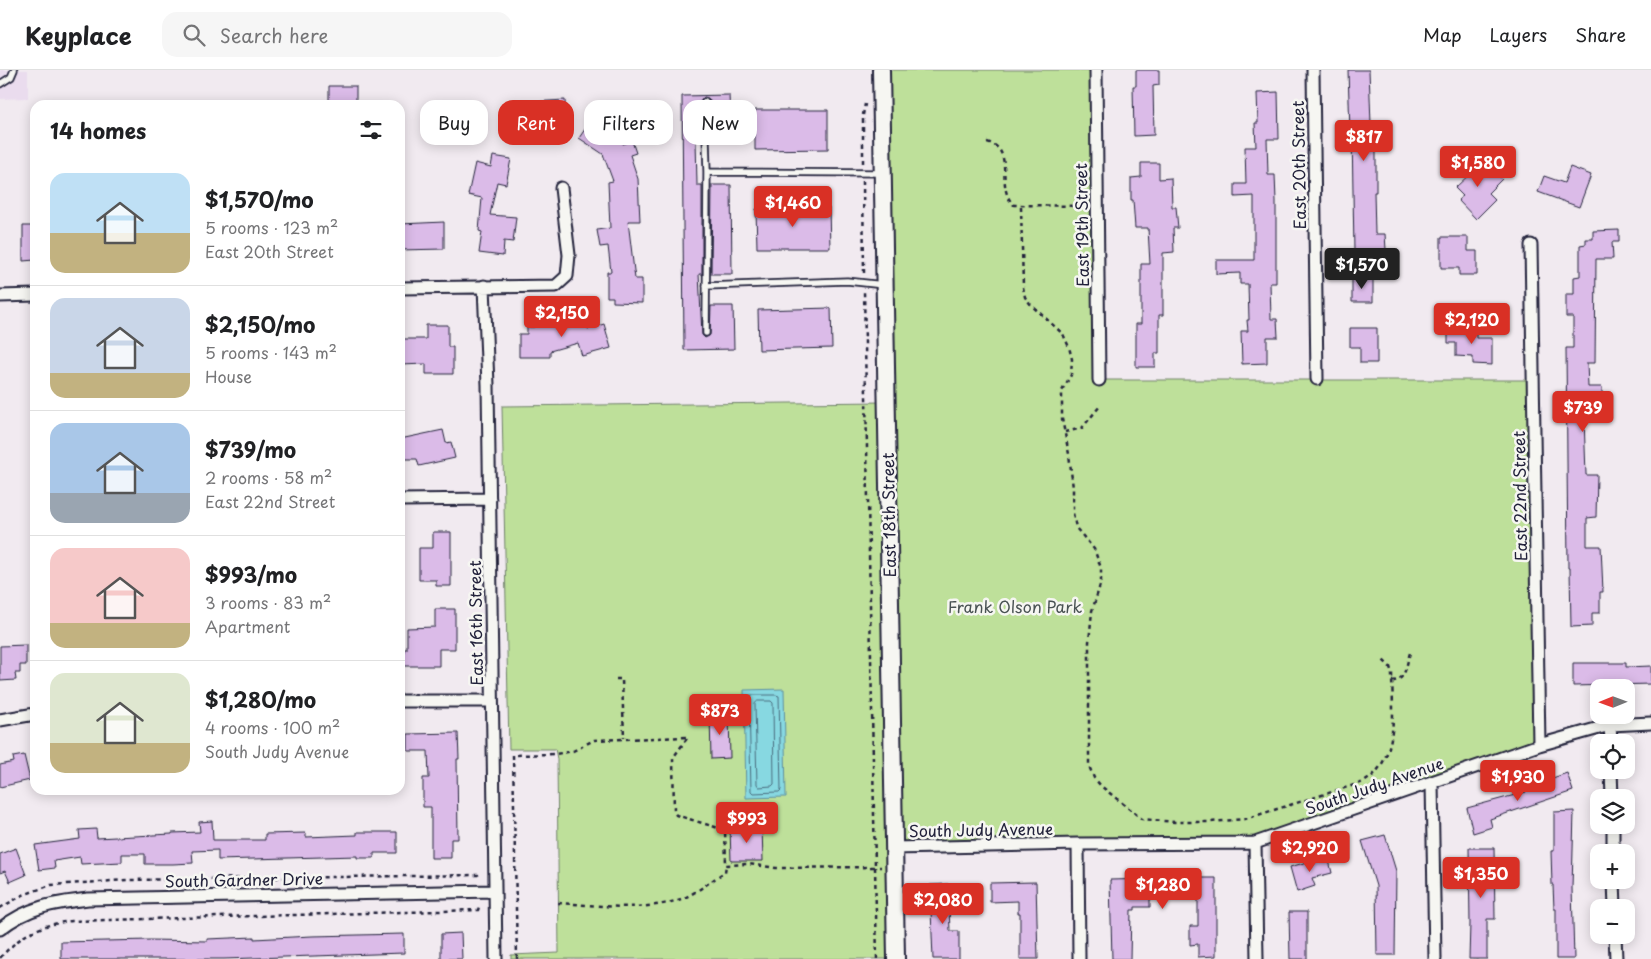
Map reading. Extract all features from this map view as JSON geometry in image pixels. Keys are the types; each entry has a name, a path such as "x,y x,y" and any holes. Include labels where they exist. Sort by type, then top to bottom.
{"street":[{"name":"East 18th Street","path":"881,70 896,959"},
{"name":"East 19th Street","path":"1096,70 1099,380"},
{"name":"East 20th Street","path":"1313,70 1317,379"},
{"path":"405,288 556,286 567,276 569,255 560,188"},
{"name":"East 22nd Street","path":"1531,245 1539,745"},
{"name":"East 16th Street","path":"484,286 490,499 496,959"},
{"path":"0,296 30,295"},
{"path":"405,500 490,499"},
{"path":"405,701 492,701"},
{"path":"0,720 30,715"},
{"name":"South Judy Avenue","path":"893,848 1255,842 1539,745 1610,726 1651,723"},
{"path":"1610,726 1610,734"},
{"path":"1432,783 1435,959"},
{"path":"1255,842 1257,959"},
{"path":"1078,844 1079,959"},
{"name":"South Gardner Drive","path":"0,929 26,912 56,903 88,899 495,891"},
{"path":"1615,944 1616,959"}],"lane":[{"path":"0,84 11,77 14,70"},
{"path":"706,333 707,145"},
{"path":"707,172 883,173"},
{"path":"706,286 847,281 885,285"}],"path":[{"path":"866,101 863,116 862,172 877,959"},
{"path":"987,142 996,144 1003,154 1004,188 1008,200 1014,205 1021,207 1098,206"},
{"path":"1021,207 1023,287 1026,297 1031,305 1063,334 1072,359 1071,375 1062,391 1062,419 1070,462 1073,513 1076,528 1094,549 1101,568 1101,582 1092,611 1089,642 1089,766 1094,778 1101,786 1142,819 1175,822 1211,822 1245,819 1364,782 1376,772 1386,754 1392,734 1392,681 1390,667 1382,659"},
{"path":"1065,432 1082,428 1100,406"},
{"path":"1392,681 1398,681 1403,677 1410,653"},
{"path":"616,679 622,678 624,738"},
{"path":"516,959 513,755 556,754 573,751 594,740 688,737 673,758 674,812 676,815 725,830 725,872 691,895 661,904 614,906 558,903"},
{"path":"726,865 749,864 776,868 875,866"}],"shaded area":[{"path":"0,70 28,70 28,98 0,99"}],"green space":[{"name":"Frank Olson Park","path":"881,70 1096,70 1099,380 1533,380 1539,745 1255,843 894,848 889,959 511,959 511,955 559,953 557,759 555,749 509,749 502,406 886,402"}],"water":[{"path":"784,689 786,797 746,798 744,690"}],"building":[{"path":"1136,70 1159,70 1159,85 1153,86 1154,135 1134,136 1133,86 1136,86"},
{"path":"1348,70 1369,70 1371,124 1388,125 1388,140 1376,140 1376,192 1374,192 1375,234 1385,234 1386,250 1354,251 1352,132 1350,132"},
{"path":"329,86 356,86 356,100 329,100"},
{"path":"1278,92 1279,139 1267,139 1268,175 1275,175 1276,201 1276,283 1270,283 1271,319 1277,319 1278,337 1267,337 1267,363 1242,364 1241,331 1248,331 1247,320 1249,320 1248,284 1240,284 1240,273 1216,274 1216,260 1254,260 1254,196 1235,197 1235,184 1246,184 1245,147 1256,147 1255,123 1258,123 1257,93"},
{"path":"729,95 729,100 709,100 704,97 702,100 683,100 683,145 696,145 697,185 702,185 702,274 699,274 702,335 705,338 710,335 711,306 733,306 734,349 684,350 682,96"},
{"path":"757,110 828,110 828,149 755,150 755,145 757,145"},
{"path":"584,131 584,141 579,138"},
{"path":"590,145 633,145 636,153 630,155 638,179 640,221 628,221 635,279 642,279 642,303 613,302 613,297 607,297 607,272 611,272 608,246 600,247 597,230 610,228 608,182 613,181 603,154"},
{"path":"493,156 511,159 506,184 497,182 490,215 516,217 513,242 504,241 503,256 479,253 482,232 479,231 482,198 468,195 475,163 491,167"},
{"path":"1480,156 1502,179 1488,193 1495,200 1476,219 1458,200 1463,196 1455,188 1474,170 1470,166"},
{"path":"1141,163 1159,163 1159,179 1171,178 1172,207 1176,207 1178,228 1173,228 1174,252 1163,253 1163,315 1159,315 1159,353 1155,353 1155,367 1136,367 1136,324 1141,324 1141,264 1150,264 1148,228 1135,228 1133,200 1131,200 1131,178 1141,177"},
{"path":"1570,167 1591,175 1579,207 1538,192 1544,176 1564,183"},
{"path":"712,185 731,185 732,274 711,274"},
{"path":"829,208 830,248 757,248 756,209"},
{"path":"444,222 444,249 405,250 405,224"},
{"path":"23,226 30,226 30,260 23,261"},
{"path":"1619,230 1619,242 1612,242 1613,259 1596,259 1595,363 1587,363 1588,387 1602,387 1602,404 1586,405 1587,418 1584,418 1586,475 1597,475 1596,517 1587,518 1587,546 1601,546 1603,592 1600,592 1600,613 1592,613 1592,626 1571,627 1570,568 1568,568 1566,348 1573,348 1573,317 1566,317 1566,294 1574,294 1574,277 1580,276 1580,245 1586,244 1586,239 1593,239 1593,231"},
{"path":"1441,237 1468,237 1468,251 1477,251 1477,275 1459,275 1459,268 1441,268"},
{"path":"1352,277 1373,277 1373,302 1352,302"},
{"path":"831,308 832,348 759,350 758,310"},
{"path":"586,319 588,329 604,324 611,348 582,356 578,343 550,351 550,357 519,357 519,334 527,334 527,327 534,327 534,321 558,321 558,326"},
{"path":"426,325 448,325 448,347 453,347 453,374 426,374 426,364 405,365 405,339 426,339"},
{"path":"1455,326 1476,326 1476,338 1492,338 1492,365 1473,364 1473,357 1456,356 1456,343 1448,343 1448,332 1456,332"},
{"path":"1350,328 1377,328 1377,363 1360,363 1360,347 1350,347"},
{"path":"443,430 446,443 451,442 455,458 419,466 417,459 405,459 405,438"},
{"path":"433,532 451,532 451,586 436,586 436,580 419,580 419,548 433,548"},
{"path":"435,609 455,609 455,649 439,649 439,666 405,666 407,628 435,627"},
{"path":"26,645 26,665 20,665 20,673 15,673 16,680 0,681 0,646"},
{"path":"1573,663 1626,663 1626,667 1651,666 1651,684 1635,684 1635,679 1590,679 1590,686 1573,686"},
{"path":"729,714 730,758 711,759 710,715"},
{"path":"458,733 458,839 451,839 451,858 431,858 431,807 423,807 423,778 429,778 428,751 408,751 408,734"},
{"path":"24,755 30,780 0,787 0,765 14,762 13,757"},
{"path":"1567,773 1573,791 1490,819 1492,827 1473,833 1467,808 1526,792 1524,788"},
{"path":"1574,811 1572,888 1574,959 1556,959 1556,909 1554,909 1551,851 1554,851 1554,812"},
{"path":"212,821 213,840 265,840 265,834 306,833 306,837 357,835 357,832 397,832 397,853 374,853 374,858 357,858 357,856 218,860 218,850 192,851 193,863 173,864 145,864 145,854 122,854 122,862 81,864 80,857 54,861 55,868 39,870 35,845 80,839 79,830 96,829 97,838 172,834 200,832 199,822"},
{"path":"762,826 763,861 731,861 730,827"},
{"path":"1385,835 1396,871 1395,955 1377,955 1376,886 1362,841"},
{"path":"16,848 26,875 10,882 5,871 0,873 0,854"},
{"path":"1469,848 1494,848 1495,919 1487,919 1487,959 1469,959"},
{"path":"1328,856 1332,873 1312,878 1315,886 1297,892 1290,867"},
{"path":"1216,878 1216,956 1198,957 1198,944 1190,945 1190,926 1198,926 1198,896 1155,897 1155,899 1150,899 1150,907 1135,907 1135,910 1131,910 1130,959 1112,959 1110,880"},
{"path":"1036,882 1038,959 1020,959 1020,913 1018,913 1018,901 990,902 990,883"},
{"path":"948,884 950,931 959,931 959,959 933,959 930,885"},
{"path":"1289,912 1307,912 1307,959 1290,959"},
{"path":"461,933 462,959 441,959 441,934"},
{"path":"404,934 404,953 224,959 61,959 61,942 207,941 207,939 254,937 254,939"}]}
